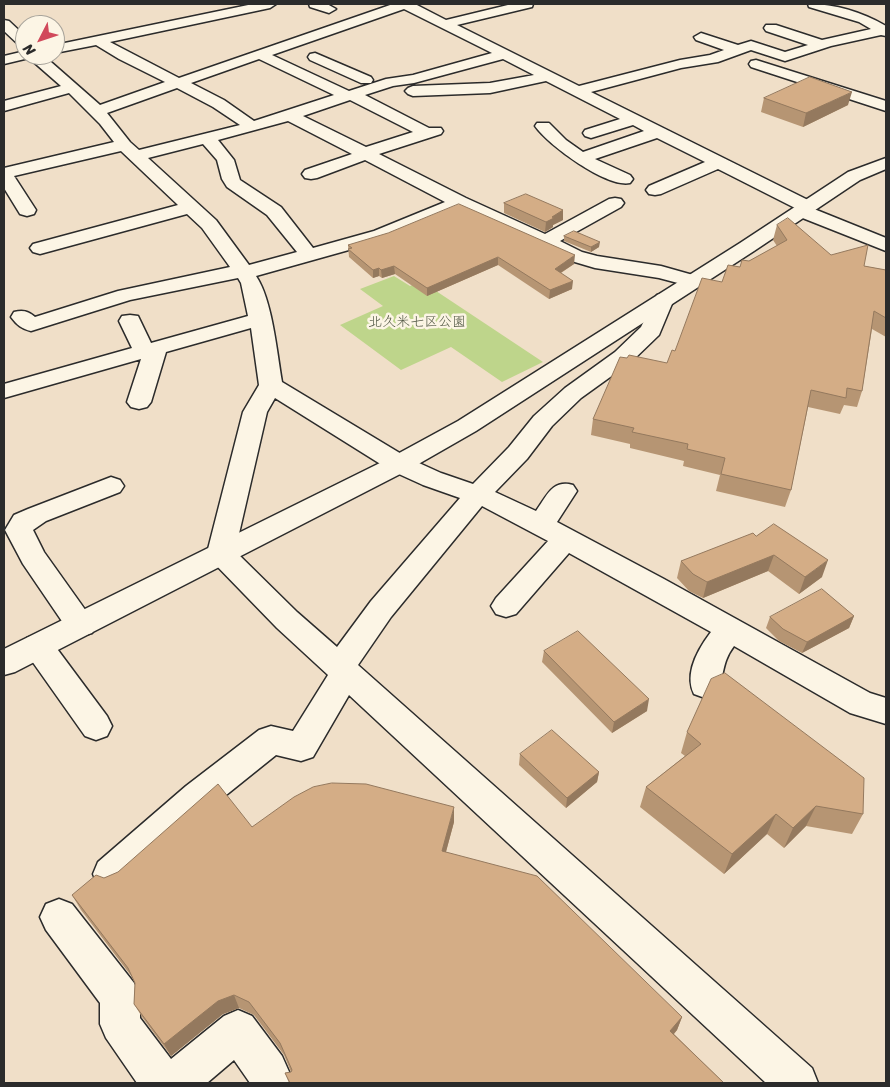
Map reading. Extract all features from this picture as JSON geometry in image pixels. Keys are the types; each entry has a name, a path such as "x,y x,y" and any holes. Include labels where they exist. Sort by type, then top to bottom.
{"street":[{"path":"204,4 220,14"},
{"path":"65,46 270,4"},
{"path":"315,4 329,9"},
{"path":"97,111 405,4 717,162 805,209 886,246"},
{"path":"445,24 526,4"},
{"path":"814,4 864,19 885,31"},
{"path":"4,24 15,33"},
{"path":"771,28 822,45"},
{"path":"577,91 680,64 713,59 751,45 785,57 822,45 885,31"},
{"path":"701,37 732,52 886,106"},
{"path":"98,40 133,62 178,82 232,111 252,127"},
{"path":"258,54 434,131 311,174"},
{"path":"28,210 4,174 207,139 354,97 391,82 414,78 506,54"},
{"path":"285,66 318,56 366,80"},
{"path":"44,65 97,111 130,151 209,224 251,283 260,319 271,386 255,412 221,554"},
{"path":"354,97 420,90 499,87 549,76"},
{"path":"4,106 72,88"},
{"path":"289,115 460,202 575,256 595,262 661,272 694,280"},
{"path":"590,132 634,120"},
{"path":"543,126 552,138 582,158 624,179"},
{"path":"582,158 657,132"},
{"path":"207,139 227,162 230,169 230,179 233,183 274,211 309,256"},
{"path":"655,190 717,162"},
{"path":"4,663 399,464 467,426 854,176 883,165"},
{"path":"22,317 31,325 122,290 243,272 309,256 381,234 460,202"},
{"path":"546,241 615,204"},
{"path":"40,248 192,207"},
{"path":"111,874 198,797 271,740 301,746 343,670 381,609 477,495 518,453 543,421 573,392 623,357 650,330 664,299"},
{"path":"4,390 260,319"},
{"path":"130,321 150,350 139,402"},
{"path":"271,386 399,464 432,479 495,501 730,629 861,704 886,711"},
{"path":"81,625 33,557 19,530 24,522 37,515 111,486"},
{"path":"541,525 564,491"},
{"path":"506,606 566,539"},
{"path":"221,554 287,620 797,1083"},
{"path":"705,685 711,654 730,629"},
{"path":"38,646 96,726"},
{"path":"59,917 120,997 120,1024 162,1083"},
{"path":"175,1083 238,1030 267,1070 273,1083"}],"green space":[{"name":"北久米七区公園","path":"394,276 410,286 421,281 543,362 502,382 451,347 401,370 340,325 383,306 360,289"}],"building":[{"path":"810,77 852,92 806,113 764,98"},
{"path":"526,194 563,210 546,222 504,203"},
{"path":"459,204 575,255 555,269 573,281 550,290 498,257 427,288 394,266 373,270 348,249 352,248 348,245 388,233"},
{"path":"788,218 831,255 868,245 864,266 886,270 886,318 874,311 862,391 847,388 846,398 811,390 791,490 721,474 725,458 687,449 688,444 632,432 634,428 593,419 620,357 627,358 629,355 667,363 672,350 675,351 702,278 722,282 728,265 740,267 742,260 749,261 787,240 777,225"},
{"path":"574,231 600,242 591,247 564,236"},
{"path":"774,524 828,560 805,577 774,555 707,582 693,574 681,561 753,533 756,536"},
{"path":"822,589 854,616 807,642 783,629 770,617"},
{"path":"578,631 649,699 614,722 544,651"},
{"path":"725,673 864,778 863,814 816,806 793,828 776,814 732,854 646,787 701,744 687,732 711,679"},
{"path":"552,730 599,772 567,798 520,754"},
{"path":"332,783 366,784 454,807 442,851 537,876 682,1017 670,1031 724,1083 290,1083 285,1073 292,1070 280,1043 249,1002 234,995 218,1001 164,1044 134,1004 135,983 128,968 72,895 96,875 104,878 118,872 218,784 252,827 294,797 313,787"}]}
